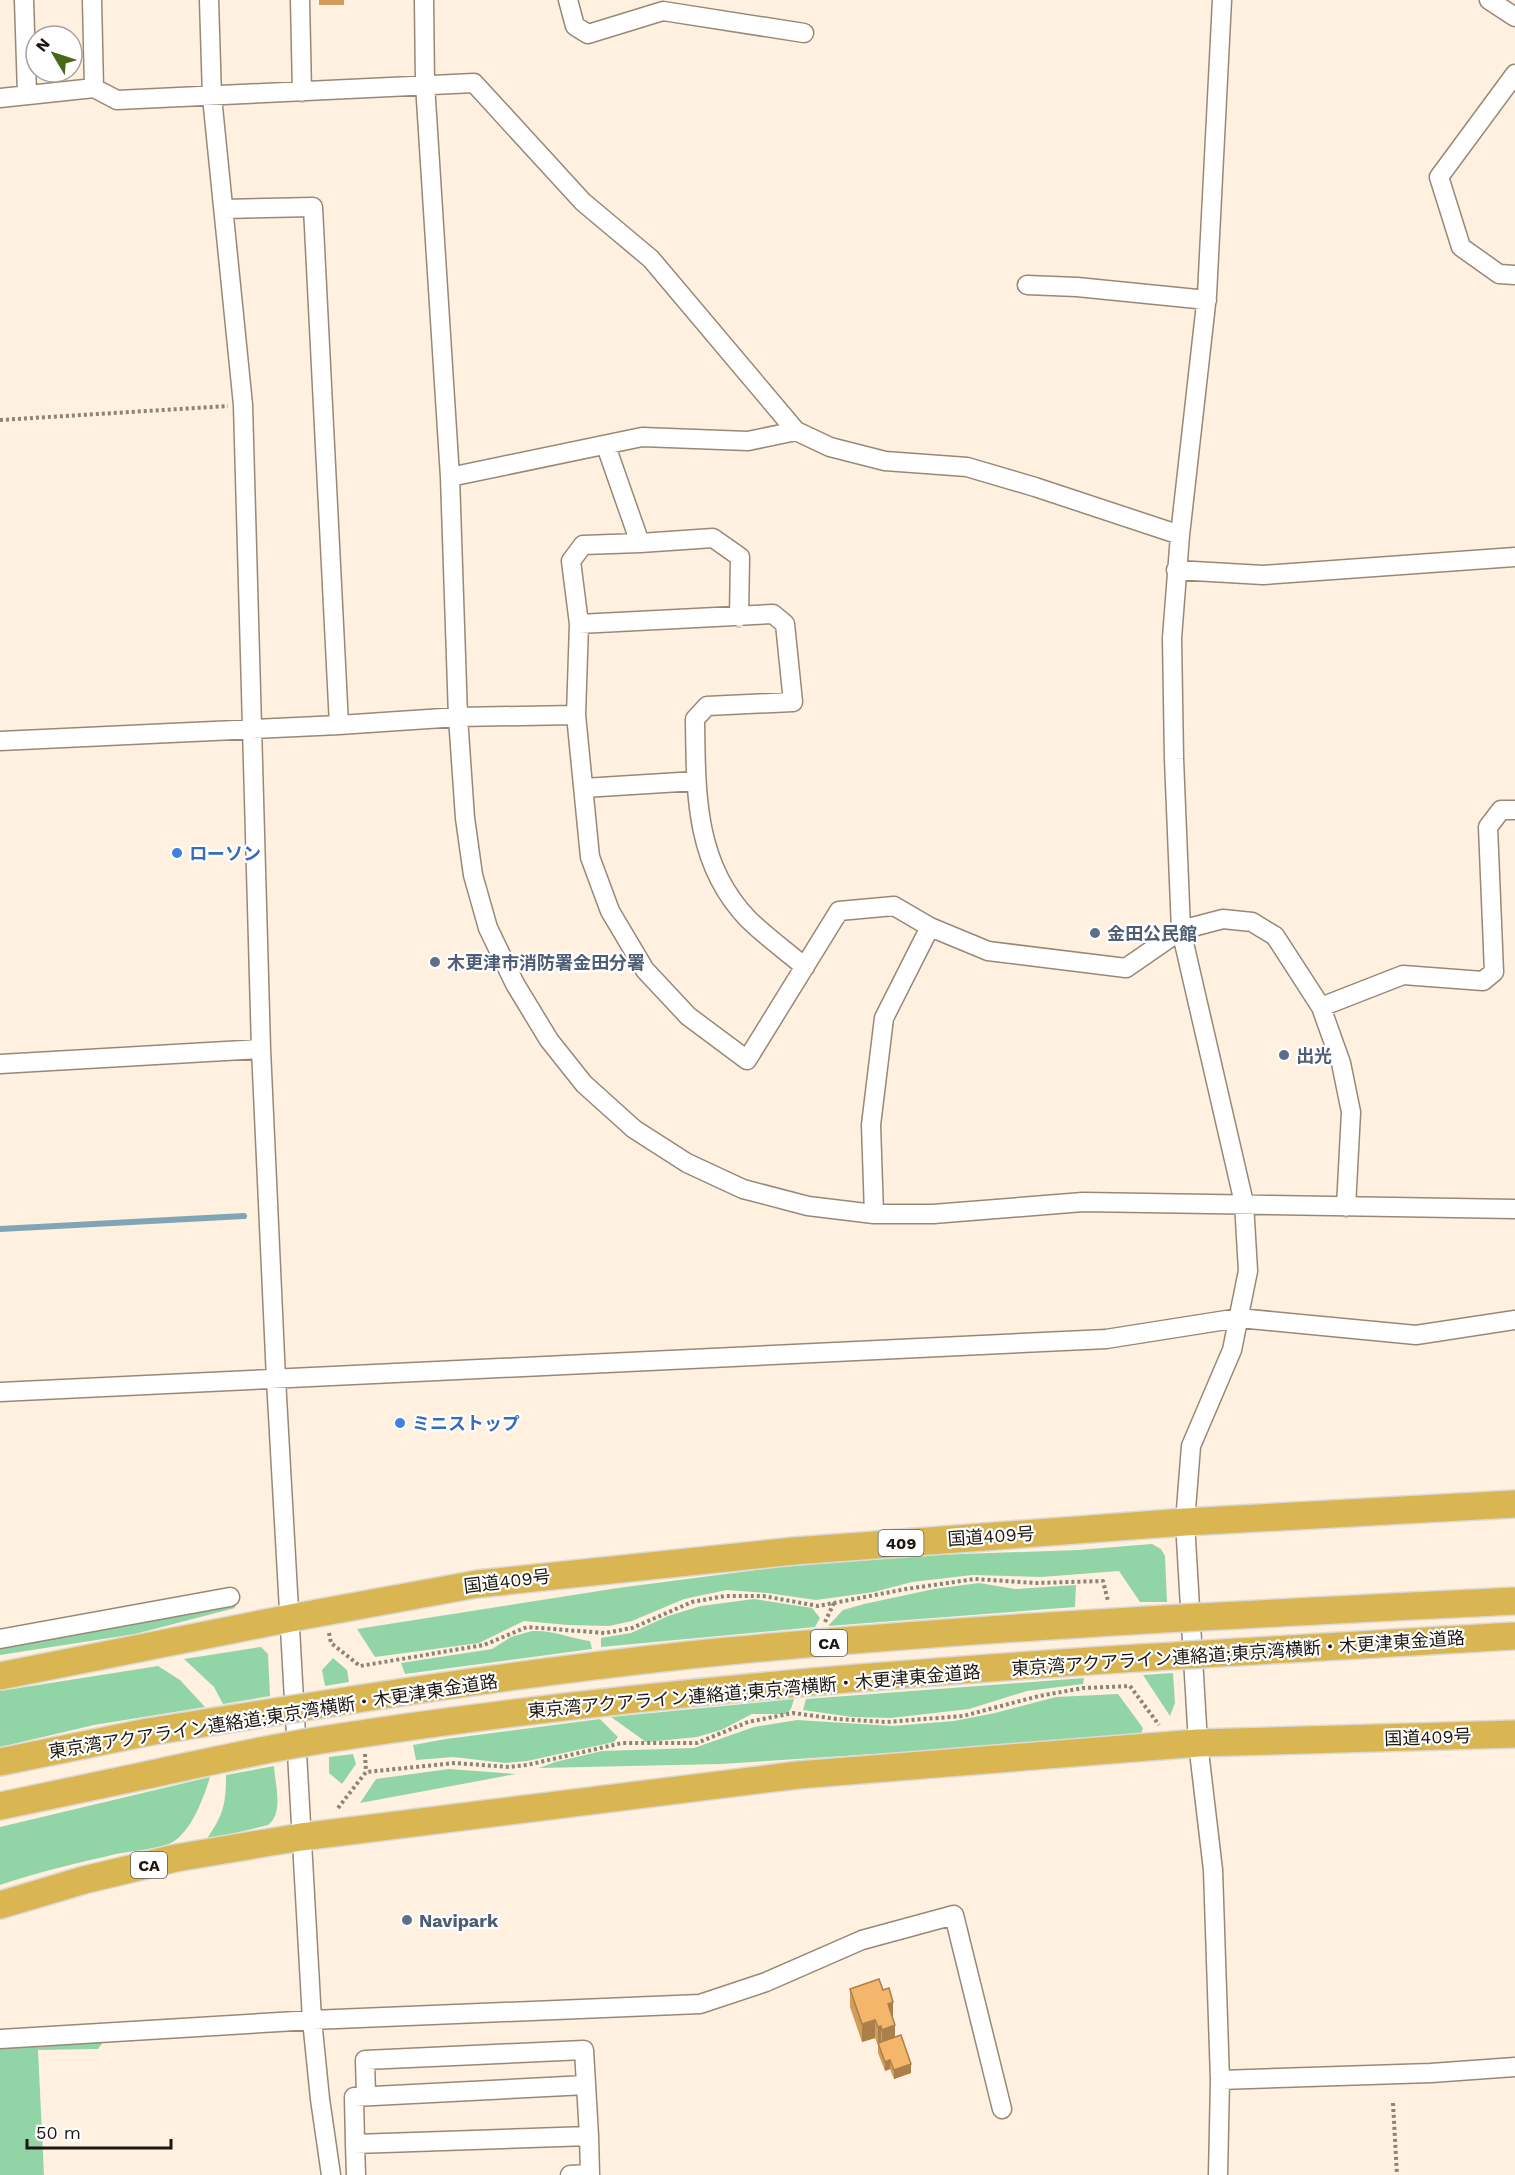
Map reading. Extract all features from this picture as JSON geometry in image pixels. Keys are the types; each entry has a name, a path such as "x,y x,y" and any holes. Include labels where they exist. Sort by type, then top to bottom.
{"highway":[{"name":"国道409号","path":"0,1676 291,1618 477,1584 794,1551 1185,1522 1515,1504"},
{"name":"東京湾アクアライン連絡道;東京湾横断・木更津東金道路","path":"0,1762 148,1732 509,1677 729,1652 1028,1627 1515,1601"},
{"name":"東京湾アクアライン連絡道;東京湾横断・木更津東金道路","path":"0,1806 317,1741 512,1713 730,1690 1031,1666 1515,1636"},
{"name":"国道409号","path":"301,1837 798,1775 1198,1743 1515,1734"},
{"name":"CA","path":"0,1905 84,1880 176,1858 301,1837"}],"street":[{"path":"24,0 27,94"},
{"path":"92,0 94,88"},
{"path":"209,0 212,97 243,405 261,1049 276,1379 312,2020 331,2175"},
{"path":"300,0 302,92"},
{"path":"424,0 425,84 450,477 458,717 465,818 473,875 488,928 516,984 549,1040 584,1084 633,1129 687,1163 743,1189 808,1206 874,1214 933,1214 1083,1202 1515,1209"},
{"path":"568,0 575,26 588,34 663,6 804,33"},
{"path":"1218,2175 1220,2080 1213,1870 1198,1743 1185,1522 1191,1446 1232,1350 1248,1271 1244,1203 1181,930 1172,638 1176,570 1207,300 1222,0"},
{"path":"1489,0 1515,17"},
{"path":"1515,74 1439,177 1461,247 1498,274 1515,275"},
{"path":"0,98 94,88 117,100 474,83 583,202 651,259 796,431 830,447 885,462 967,467 1180,535"},
{"path":"225,209 313,207 339,725"},
{"path":"1027,285 1077,286 1207,300"},
{"path":"450,477 642,437 748,441 796,431"},
{"path":"606,446 640,543"},
{"path":"739,617 740,557 713,538 583,545 571,561 579,624 576,715 590,857 610,911 645,970 688,1016 747,1060 839,911 894,906 930,927 988,951 1126,968 1181,930 1223,920 1252,922 1275,936 1321,1007 1341,1063 1352,1112 1346,1207"},
{"path":"1176,570 1263,575 1515,557"},
{"path":"579,624 773,614 785,624 793,702 707,706 695,719 696,781 704,841 720,882 748,918 805,967"},
{"path":"0,741 458,717 576,715"},
{"path":"584,788 696,781"},
{"path":"1321,1007 1403,975 1483,981 1494,972 1488,827 1501,810 1515,810"},
{"path":"874,1214 871,1125 884,1018 930,927"},
{"path":"0,1064 261,1049"},
{"path":"0,1392 1106,1339 1239,1318 1416,1335 1515,1320"},
{"path":"0,1639 230,1597"},
{"path":"0,2039 312,2020 700,2004 766,1982 862,1940 954,1915 1002,2109"},
{"path":"366,2096 365,2060 584,2050 590,2136 590,2174 570,2175"},
{"path":"1220,2080 1431,2073 1515,2067"},
{"path":"356,2175 354,2097 586,2085"},
{"path":"355,2144 590,2136"}],"path":[{"path":"0,420 243,405"},
{"path":"325,1612 331,1643 360,1666 484,1645 527,1627 606,1633 632,1628 692,1602 725,1596 763,1596 818,1606 906,1589 975,1579 1036,1583 1103,1581 1108,1602"},
{"path":"1127,1675 1130,1686 1161,1727 1163,1746"},
{"path":"338,1808 366,1772 454,1763 509,1767 622,1743 697,1743 748,1722 793,1713 886,1722 963,1716 1040,1696 1083,1688 1130,1686"},
{"path":"1393,2103 1397,2175"}],"green space":[{"path":"1152,1544 1161,1549 1165,1556 1167,1602 1140,1602 1119,1571 1041,1577 972,1575 912,1582 874,1592 816,1600 727,1590 684,1599 632,1621 609,1626 524,1621 479,1643 375,1657 357,1629 618,1588 780,1567 935,1555 1078,1550"},
{"path":"979,1583 1015,1589 1076,1585 1075,1607 828,1626 843,1610 864,1604 934,1589"},
{"path":"754,1599 812,1608 820,1618 815,1627 601,1647 601,1638 631,1633 668,1616 701,1606"},
{"path":"234,1601 235,1608 135,1634 0,1655 0,1640"},
{"path":"532,1631 590,1641 592,1649 405,1674 401,1663 492,1649 511,1637"},
{"path":"261,1647 268,1654 270,1696 223,1704 214,1687 184,1659"},
{"path":"333,1658 347,1670 349,1682 325,1686 322,1670"},
{"path":"158,1666 180,1680 205,1707 94,1725 0,1747 0,1691"},
{"path":"1173,1673 1175,1703 1170,1716 1143,1675"},
{"path":"1084,1678 1083,1684 1027,1691 969,1709 891,1718 852,1717 803,1710 806,1699"},
{"path":"1118,1694 1143,1728 1140,1737 721,1764 539,1768 602,1751 694,1748 754,1727 797,1720 893,1726 954,1721 1056,1697"},
{"path":"794,1699 787,1714 752,1714 721,1730 697,1737 646,1742 611,1717"},
{"path":"600,1719 618,1737 614,1742 527,1761 505,1763 453,1757 416,1760 413,1745 446,1739"},
{"path":"353,1754 356,1764 342,1784 329,1773 329,1757"},
{"path":"274,1766 277,1806 273,1820 268,1825 206,1840 222,1810 226,1775"},
{"path":"449,1769 516,1774 360,1803 376,1779"},
{"path":"210,1777 191,1823 171,1843 73,1864 0,1885 0,1827"},
{"path":"103,2042 98,2049 38,2050 44,2175 0,2175 0,2046"}],"building":[{"path":"879,1979 883,1990 889,1988 893,2002 888,2004 895,2025 882,2030 875,2020 862,2024 850,1989"},
{"path":"901,2035 911,2064 894,2070 890,2060 885,2062 878,2043"}],"waterway":[{"path":"0,1229 244,1216"}],"place":[{"name":"ローソン","path":"177,853"},
{"name":"金田公民館","path":"1095,933"},
{"name":"木更津市消防署金田分署","path":"435,962"},
{"name":"出光","path":"1284,1055"},
{"name":"ミニストップ","path":"400,1423"},
{"name":"Navipark","path":"407,1920"}]}
